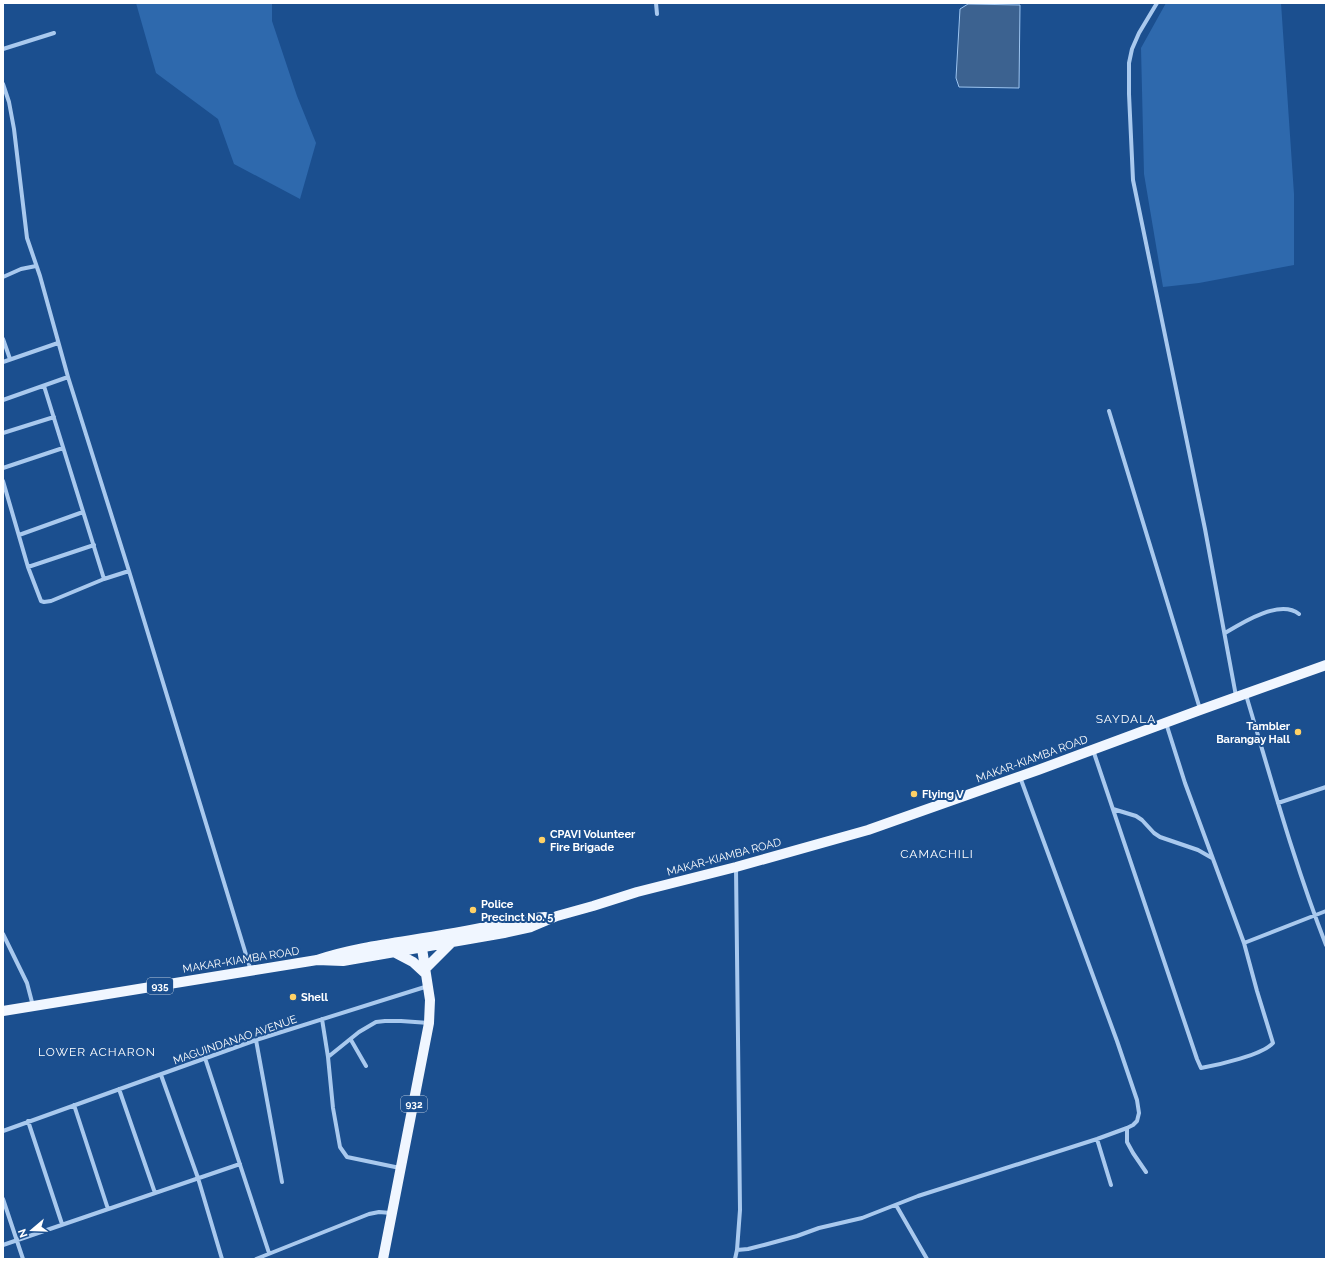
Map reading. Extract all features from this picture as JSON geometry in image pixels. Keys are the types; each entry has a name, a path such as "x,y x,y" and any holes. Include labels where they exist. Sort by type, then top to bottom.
{"main road":[{"name":"MAKAR-KIAMBA ROAD","path":"3,1011 317,960 341,952 421,943 451,943 531,927 557,916 637,892 736,867 868,830 1326,665"},
{"name":"MAKAR-KIAMBA ROAD","path":"317,960 343,961 394,952 421,943 530,918 557,916"},
{"name":"932","path":"383,1259 429,1023 430,1011 428,986 421,943"},
{"path":"394,952 413,962 426,972 451,943"}],"street":[{"path":"656,3 657,14"},
{"path":"1157,3 1139,32 1132,49 1130,63 1129,94 1134,180 1225,633 1241,696 1326,945"},
{"path":"3,49 54,33"},
{"path":"3,84 9,102 14,129 26,238 36,266 68,377 251,971"},
{"path":"3,277 21,268 36,266"},
{"path":"3,339 10,359"},
{"path":"3,362 58,342"},
{"path":"3,400 68,377"},
{"path":"44,386 104,579"},
{"path":"1109,411 1200,710"},
{"path":"3,433 54,417"},
{"path":"3,468 63,448"},
{"path":"3,481 28,567 41,601 51,601 104,579 129,571"},
{"path":"19,535 83,512"},
{"path":"28,567 94,545"},
{"path":"1225,633 1241,623 1278,609 1290,609 1299,614"},
{"path":"1093,750 1201,1068 1253,1054 1273,1043 1244,944 1185,783 1166,723"},
{"path":"737,1250 753,1248 780,1241 819,1228 879,1213 896,1205 947,1187 1097,1139 1127,1128 1137,1121 1139,1113 1137,1100 1117,1041 1020,776"},
{"path":"1278,803 1326,787"},
{"path":"1113,809 1136,816 1142,820 1154,834 1160,837 1198,850 1212,858"},
{"path":"735,1259 740,1210 736,867"},
{"path":"1244,944 1315,914 1326,911"},
{"path":"3,934 29,988 33,1006"},
{"name":"MAGUINDANAO AVENUE","path":"3,1131 74,1104 161,1075 256,1040 428,986"},
{"path":"322,1019 328,1057 333,1108 340,1147 347,1157 401,1168"},
{"path":"328,1057 351,1040 359,1032 376,1022 401,1021 429,1023"},
{"path":"256,1040 282,1182"},
{"path":"351,1040 366,1066"},
{"path":"205,1058 240,1164 267,1256"},
{"path":"161,1075 198,1178 222,1259"},
{"path":"119,1089 155,1193"},
{"path":"74,1104 108,1209"},
{"path":"28,1121 62,1224"},
{"path":"1127,1128 1127,1142 1146,1172"},
{"path":"1097,1139 1111,1184"},
{"path":"3,1244 240,1164"},
{"path":"3,1199 18,1239 23,1259"},
{"path":"896,1205 927,1259"},
{"path":"256,1259 267,1256 369,1214 379,1212 392,1213"}],"shaded area":[{"path":"136,3 272,3 272,21 297,96 316,143 300,199 234,164 218,119 156,73"},
{"path":"1166,3 1281,3 1294,194 1294,265 1199,283 1163,287 1144,174 1141,48"},
{"path":"968,4 1020,5 1019,88 959,87 956,78 960,9"}],"place":[{"name":"Tambler Barangay Hall","path":"1298,732"},
{"name":"Flying V","path":"914,794"},
{"name":"CPAVI Volunteer Fire Brigade","path":"542,840"},
{"name":"Police Precinct No. 5","path":"473,910"},
{"name":"Shell","path":"293,997"}],"district":[{"name":"SAYDALA","path":"1126,719"},
{"name":"CAMACHILI","path":"937,854"},
{"name":"LOWER ACHARON","path":"97,1052"}]}
